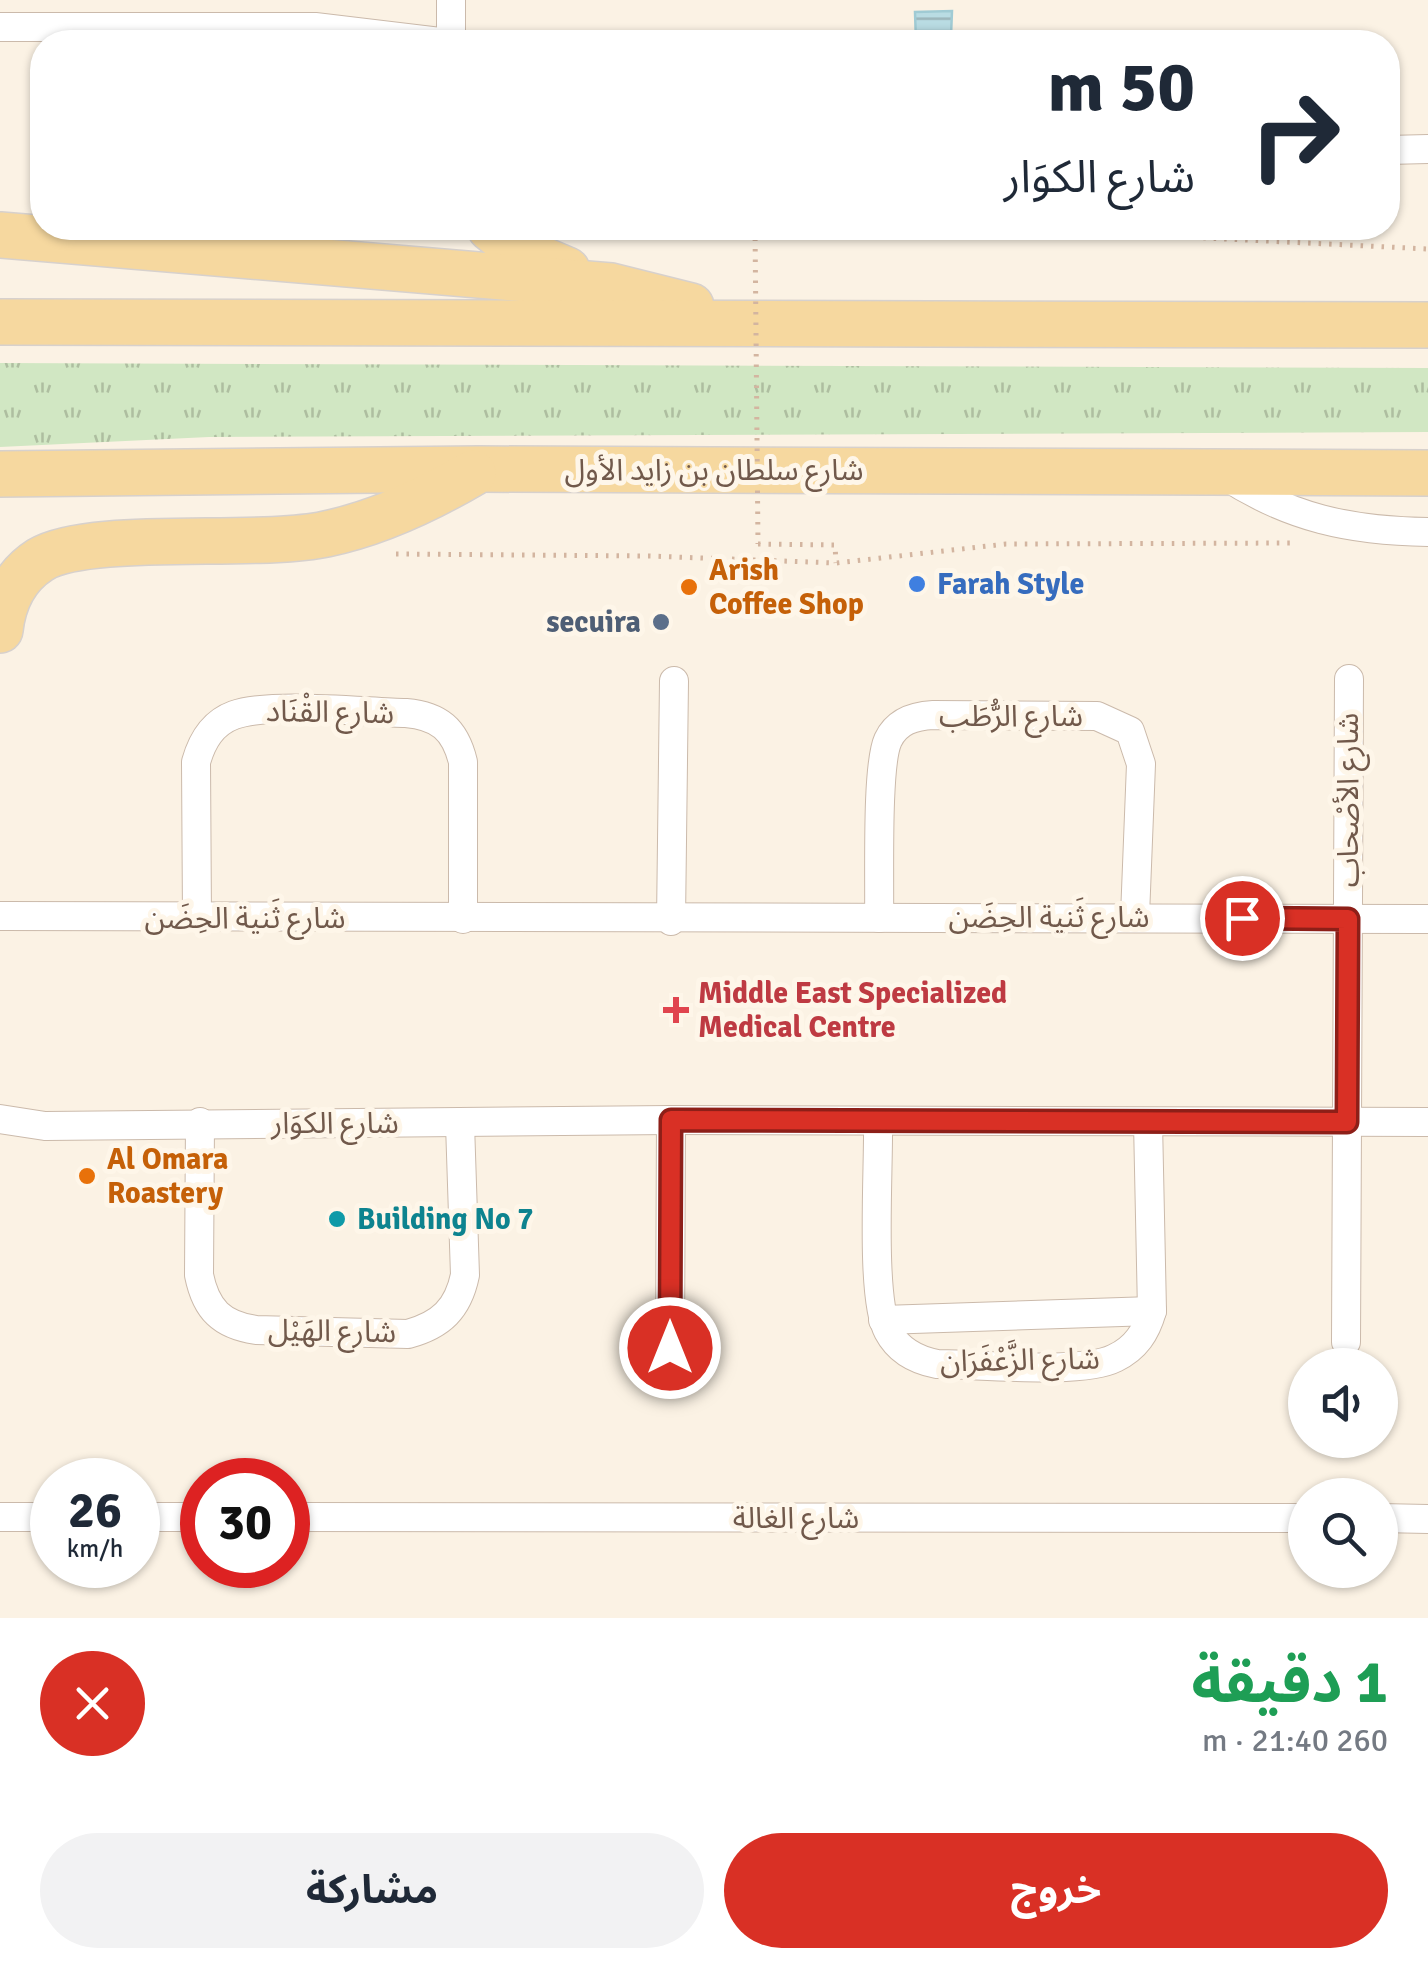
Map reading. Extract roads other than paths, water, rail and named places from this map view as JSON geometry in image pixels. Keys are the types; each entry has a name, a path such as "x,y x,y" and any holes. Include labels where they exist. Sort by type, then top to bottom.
{"main road":[{"path":"0,234 30,237"},
{"path":"70,240 611,286"},
{"path":"504,240 514,248 611,286 756,323"},
{"path":"0,322 1428,325"},
{"path":"0,630 2,612 20,577 40,560 63,550 324,535 400,511 480,469"},
{"name":"شارع سلطان بن زايد الأول","path":"0,474 480,469 1428,472"},
{"path":"0,507 85,474"}],"street":[{"path":"451,0 451,30"},
{"path":"0,27 333,30"},
{"path":"1400,150 1428,150"},
{"path":"1223,474 1256,497 1313,520 1374,531 1428,532"},
{"name":"شارع الأصْحاب","path":"1346,1342 1349,679"},
{"path":"671,920 674,682"},
{"name":"شارع القْنَاد","path":"196,918 196,762 202,742 214,726 250,711 427,714 445,724 458,741 463,762 464,919"},
{"name":"شارع الرُّطَب","path":"879,918 884,754 900,724 916,716 1097,716 1130,731 1139,746 1141,764 1135,916"},
{"name":"شارع ثَنية الحِضَن","path":"0,916 1428,919"},
{"name":"شارع الكوَار","path":"0,1120 45,1126 671,1120 878,1124 1428,1122"},
{"path":"670,1348 671,1120"},
{"name":"شارع الهَيْل","path":"200,1122 199,1276 204,1298 216,1316 234,1327 256,1330 408,1334 430,1328 448,1315 460,1297 466,1276 460,1124"},
{"path":"1148,1122 1152,1311"},
{"path":"878,1124 883,1320"},
{"name":"شارع الزَّعْفَرَان","path":"1152,1311 1140,1338 1130,1349 1103,1363 1088,1365 925,1362 895,1342 883,1320 1152,1311"},
{"path":"0,1517 30,1517"},
{"name":"شارع الغالة","path":"310,1517 1288,1518"},
{"path":"1398,1518 1428,1518"}],"water":[{"path":"952,11 951,30 916,30 915,12"}],"place":[{"name":"Farah Style","path":"917,584"},
{"name":"Arish Coffee Shop","path":"689,587"},
{"name":"secuira","path":"661,622"},
{"name":"Middle East Specialized Medical Centre","path":"676,1010"},
{"name":"Al Omara Roastery","path":"87,1176"},
{"name":"Building No 7","path":"337,1219"}]}
